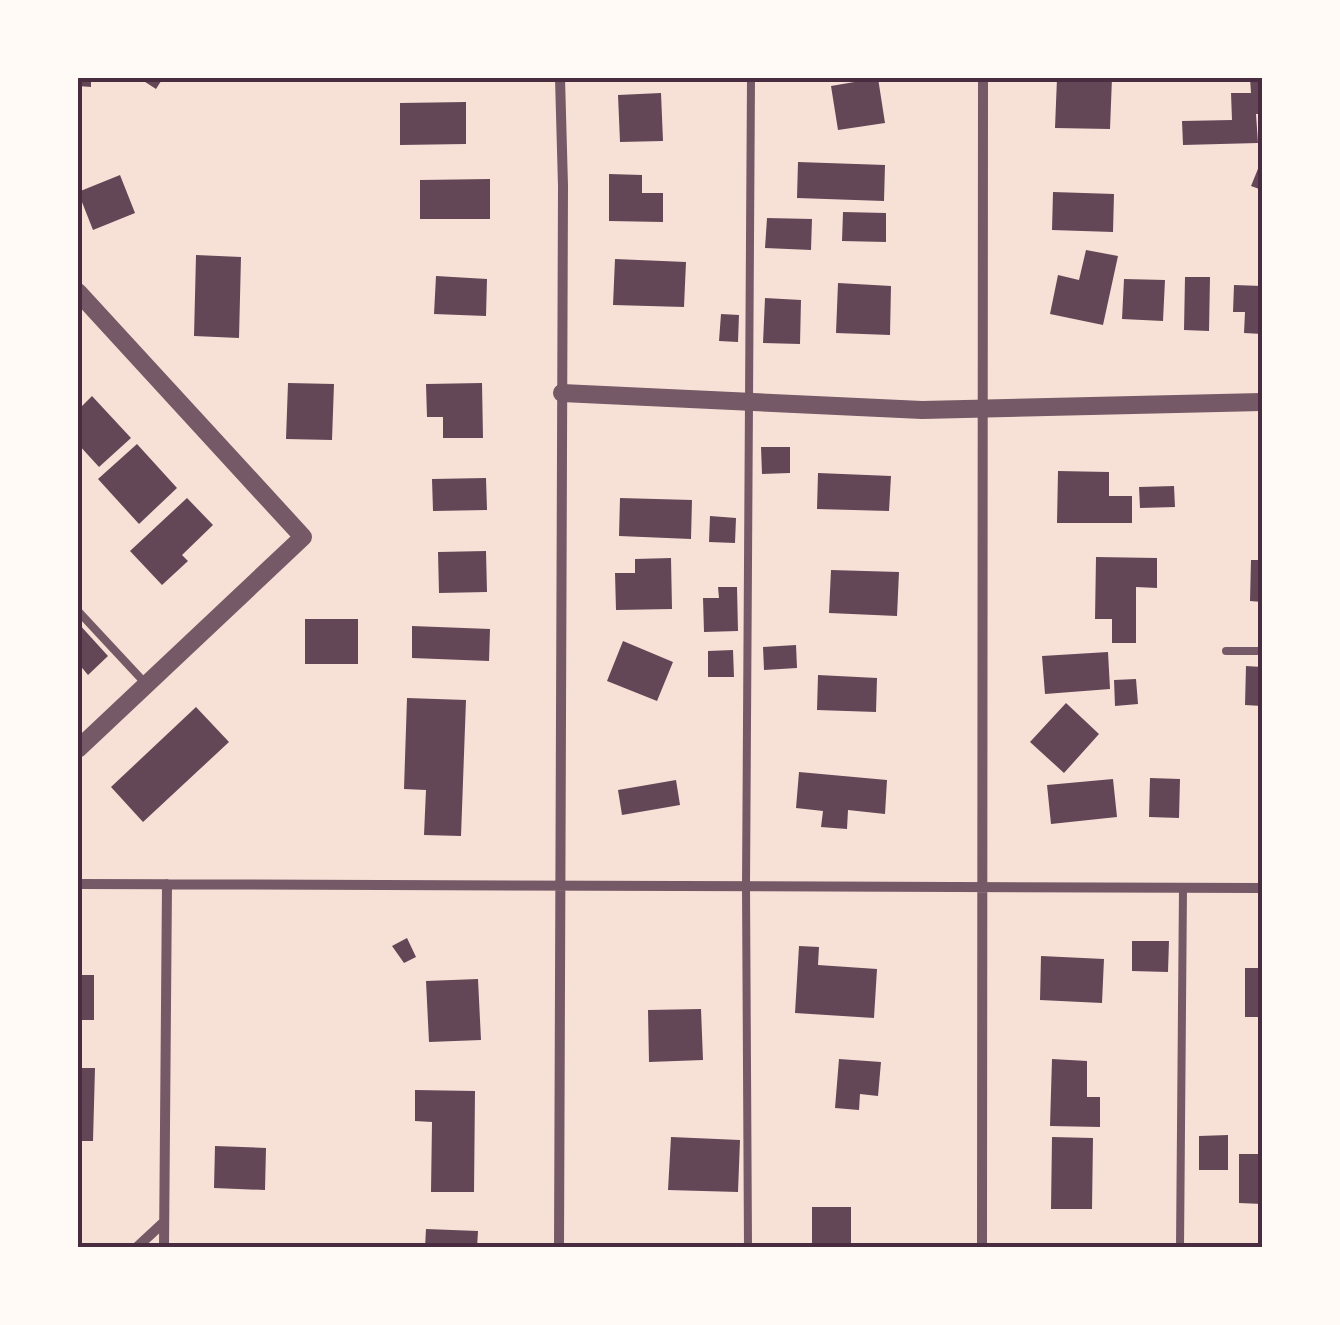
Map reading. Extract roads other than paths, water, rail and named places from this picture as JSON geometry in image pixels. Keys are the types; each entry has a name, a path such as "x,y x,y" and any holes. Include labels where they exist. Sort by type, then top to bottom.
{"street":[{"path":"558,1248 560,78"},
{"path":"982,1248 983,78"},
{"path":"78,292 303,537 78,749"},
{"path":"562,392 983,410 1262,402"},
{"path":"78,884 1262,888"},
{"path":"164,1248 167,884"},
{"path":"136,1248 164,1222"}],"lane":[{"path":"748,1248 751,78"},
{"path":"78,611 146,684"},
{"path":"1226,651 1262,651"},
{"path":"1180,1248 1183,888"}]}
